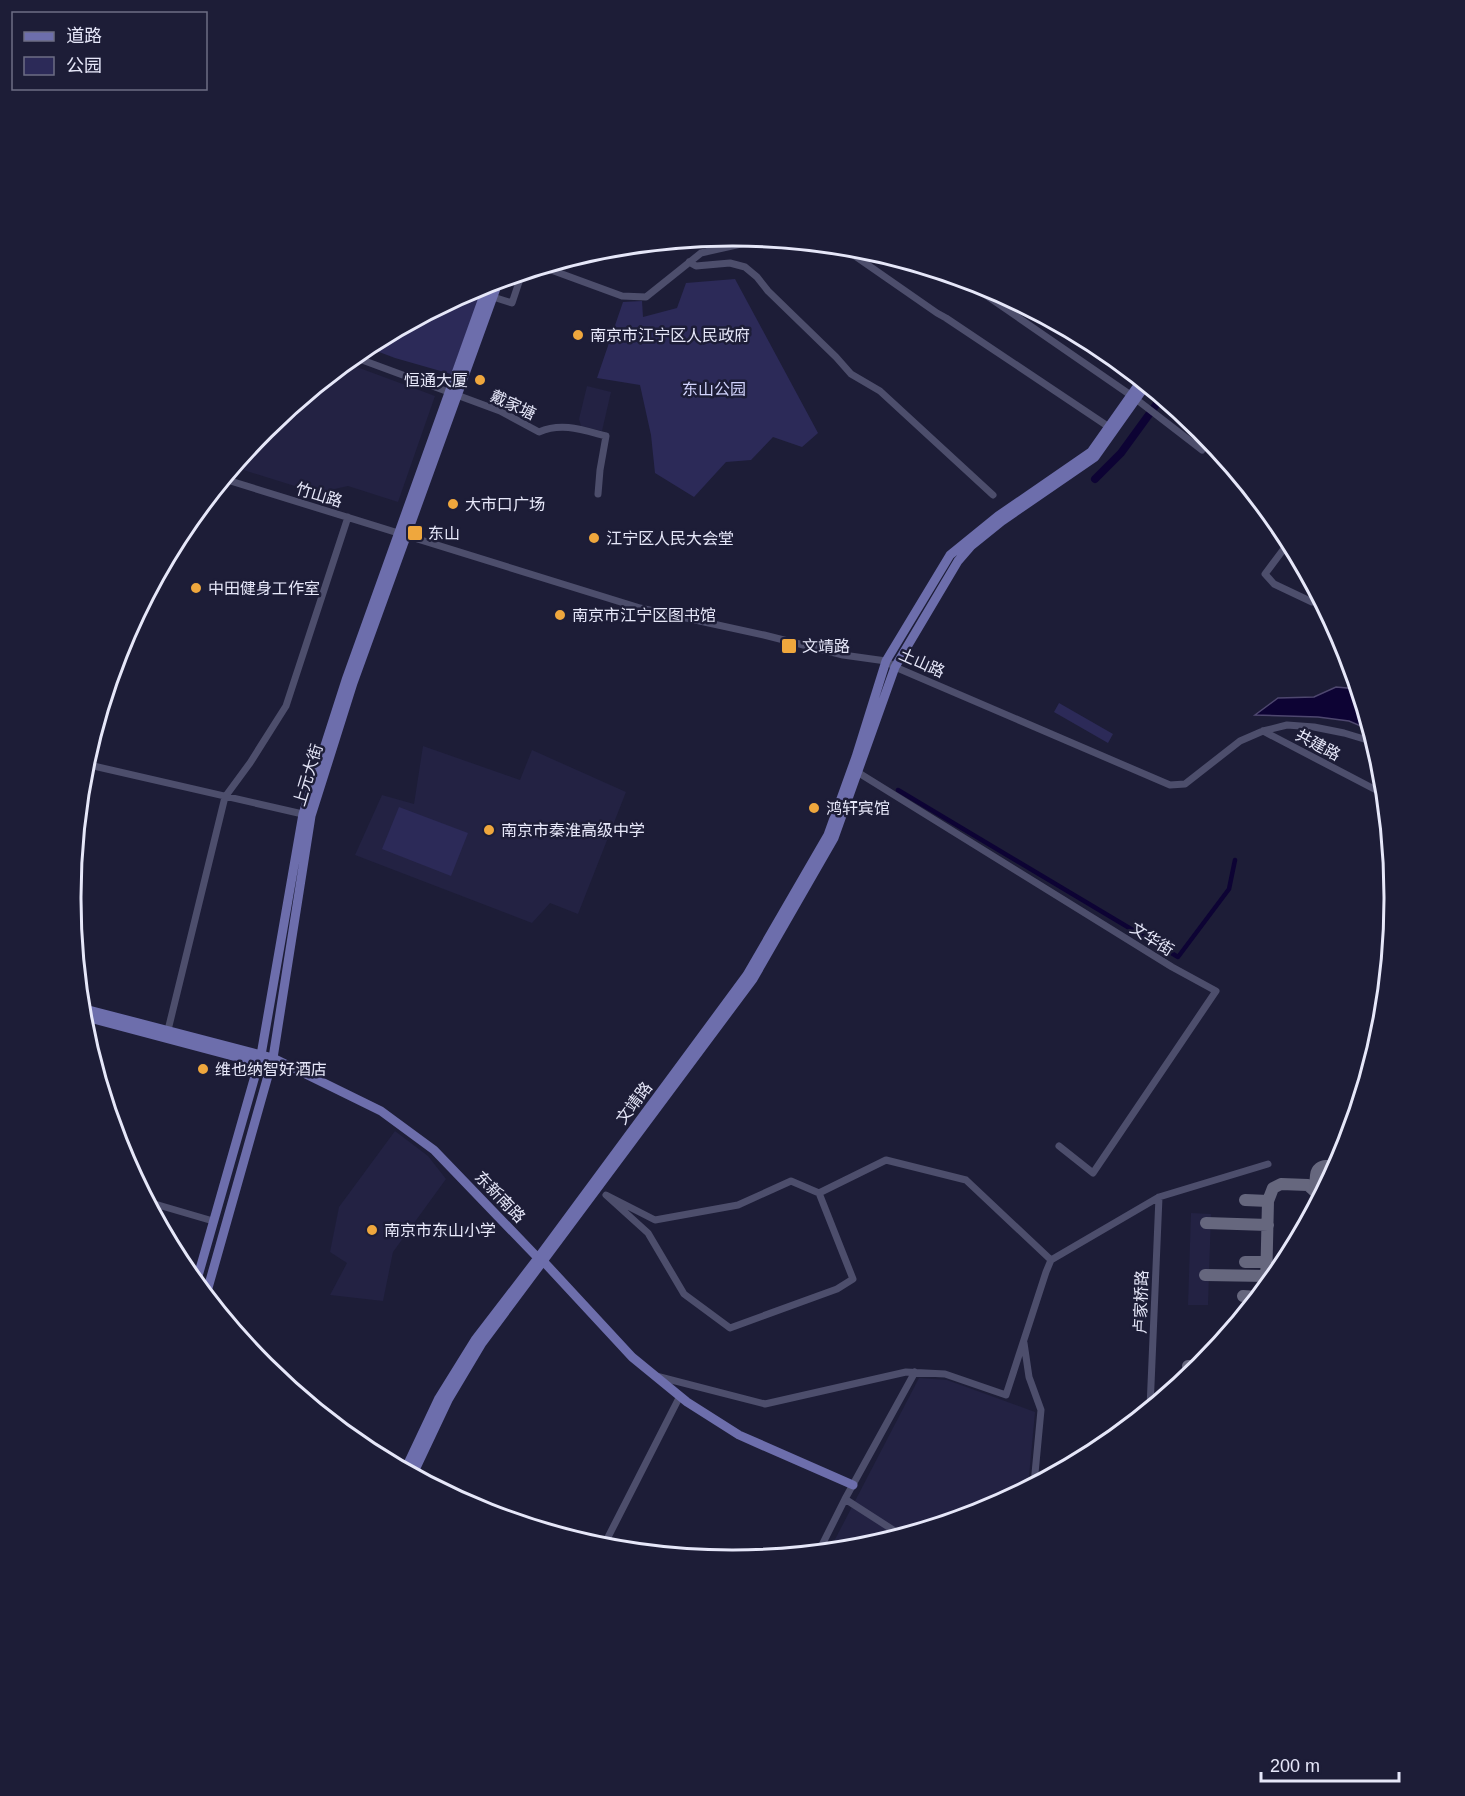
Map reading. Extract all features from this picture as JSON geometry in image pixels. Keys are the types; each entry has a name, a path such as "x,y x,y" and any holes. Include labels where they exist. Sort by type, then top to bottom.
{"main road":[{"name":"上元大街","path":"452,393 495,292"},
{"name":"上元大街","path":"199,1271 260,1059 307,815 484,296"},
{"name":"文靖路","path":"855,770 886,662 950,555 998,516 1091,452 1109,427 1136,399 1139,389"},
{"name":"文靖路","path":"416,1467 448,1400 482,1343 747,975 828,835 895,667 958,561 971,546 1002,521 1095,457 1142,391"},
{"name":"上元大街","path":"209,1285 271,1062 307,815"},
{"name":"东新南路","path":"92,1011 168,1030 260,1059"},
{"name":"东新南路","path":"93,1019 271,1062 381,1111 434,1150 632,1357 680,1396 739,1435 853,1485"},
{"name":"文靖路","path":"408,1463 439,1398 474,1340 541,1260"}],"street":[{"path":"555,272 622,296 646,297 701,253 734,246"},
{"path":"859,259 1109,427"},
{"path":"689,262 696,266 730,263 745,267 851,374 880,391 993,495"},
{"path":"493,297 512,303 519,283"},
{"path":"997,303 1136,399 1202,450 1203,448"},
{"path":"364,361 452,393"},
{"name":"戴家塘","path":"452,393 501,411 540,432 551,427 568,426 606,436 598,494"},
{"name":"竹山路","path":"232,481 403,533"},
{"path":"168,1030 225,797 250,764 286,706 348,517"},
{"name":"土山路","path":"403,533 640,608 843,655 886,662 1170,785 1185,784 1240,741 1263,731 1287,725 1314,727 1364,739"},
{"path":"1283,550 1265,574 1274,584 1312,601"},
{"name":"共建路","path":"1263,731 1374,789"},
{"path":"95,766 307,815"},
{"name":"文华街","path":"855,770 1153,955 1216,991 1093,1173 1059,1146"},
{"path":"819,1193 853,1280 837,1289 730,1328 684,1294 648,1233 606,1195 655,1220 738,1205 790,1181 819,1193 886,1160 966,1180 1051,1260"},
{"path":"655,1376 765,1404 906,1372 945,1374 1006,1395 1051,1260 1159,1197 1268,1164"},
{"name":"卢家桥路","path":"1150,1397 1159,1197"},
{"path":"158,1205 213,1221"},
{"path":"1023,1341 1029,1377 1041,1410 1035,1474"},
{"path":"823,1543 915,1372"},
{"path":"608,1537 680,1396"},
{"path":"845,1499 892,1529"}],"shaded area":[{"path":"356,367 435,396 398,502 348,486 317,493 242,469 303,408"},
{"path":"587,386 611,392 602,431 581,426 579,419"},
{"path":"1336,687 1349,688 1361,726 1349,721 1318,717 1255,715 1278,698 1314,697"},
{"name":"南京市秦淮高级中学","path":"423,746 520,780 532,750 626,792 578,914 550,903 532,923 355,855 382,795 414,804"},
{"name":"南京市东山小学","path":"395,1131 428,1156 446,1179 393,1252 383,1301 330,1295 347,1263 330,1252 339,1207"},
{"path":"1191,1213 1211,1214 1208,1305 1188,1305"},
{"path":"919,1378 947,1380 1035,1412 1029,1478 982,1500 942,1515 860,1537 834,1541"}],"green space":[{"name":"东山公园","path":"735,279 818,433 802,447 773,437 751,460 726,462 694,497 655,473 651,435 640,385 597,378 623,302 642,301 643,317 677,308 686,283"},
{"path":"479,298 451,374 378,352 444,314"},
{"path":"1059,703 1113,734 1108,743 1054,712"},
{"path":"399,807 468,833 451,876 382,849"}],"waterway":[{"path":"1095,479 1121,453 1157,404"},
{"path":"898,790 1178,957 1229,889 1235,860"}],"taxiway":[{"path":"1266,1271 1268,1201 1273,1188 1281,1184 1308,1185 1314,1191"},
{"path":"1245,1200 1268,1201"},
{"path":"1206,1223 1268,1225"},
{"path":"1245,1262 1266,1262"},
{"path":"1205,1275 1263,1276"},
{"path":"1243,1296 1248,1296"}],"place":[{"name":"南京市江宁区人民政府","path":"578,335"},
{"name":"恒通大厦","path":"480,380"},
{"name":"大市口广场","path":"453,504"},
{"name":"东山","path":"415,533"},
{"name":"江宁区人民大会堂","path":"594,538"},
{"name":"中田健身工作室","path":"196,588"},
{"name":"南京市江宁区图书馆","path":"560,615"},
{"name":"文靖路","path":"789,646"},
{"name":"鸿轩宾馆","path":"814,808"},
{"name":"南京市秦淮高级中学","path":"489,830"},
{"name":"维也纳智好酒店","path":"203,1069"},
{"name":"南京市东山小学","path":"372,1230"}]}
